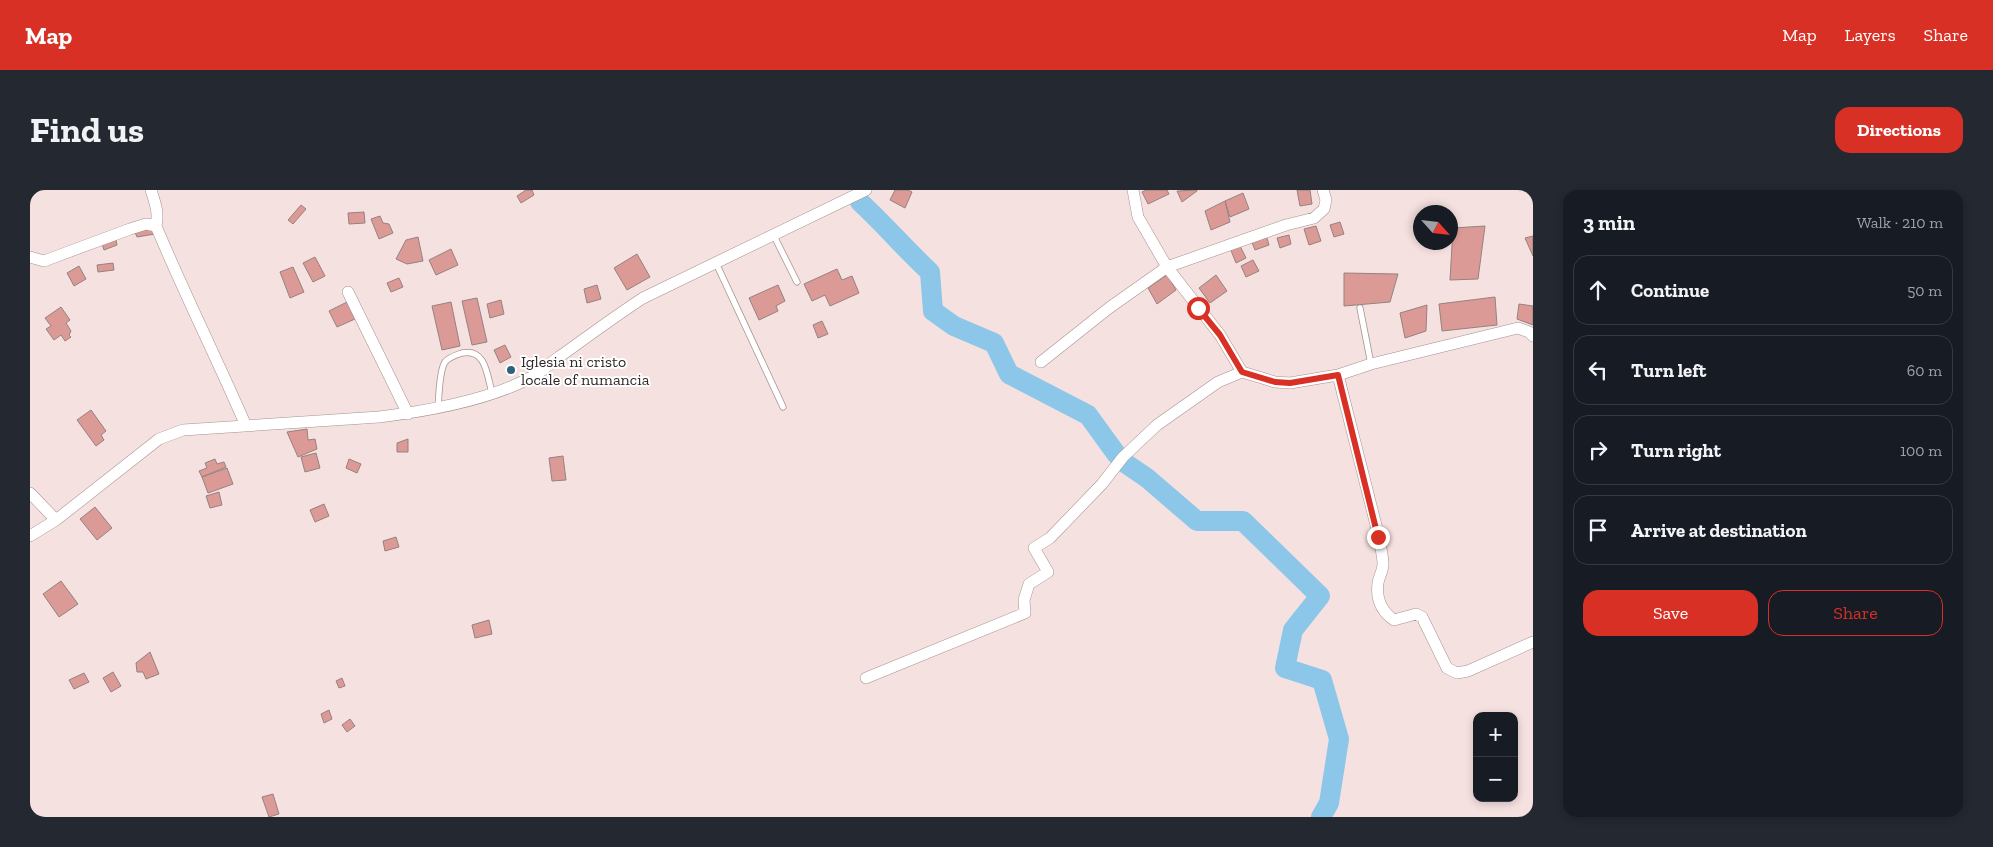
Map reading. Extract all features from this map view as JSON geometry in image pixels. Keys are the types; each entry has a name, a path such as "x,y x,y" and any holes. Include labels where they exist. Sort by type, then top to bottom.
{"street":[{"path":"151,190 157,208 156,226 165,250 211,346 246,426"},
{"path":"30,536 56,520 159,439 183,430 379,418 438,408 517,384 539,373 612,318 643,298 866,190"},
{"path":"1133,190 1138,217 1167,267 1220,335 1242,372"},
{"path":"1041,362 1109,308 1167,267 1286,225 1314,218 1324,210 1326,200 1323,190"},
{"path":"30,257 44,261 130,228 146,224 156,226"},
{"path":"348,292 408,414"},
{"path":"866,678 1025,613 1024,600 1029,584 1048,572 1034,548 1050,538 1102,484 1123,457 1157,425 1218,382 1242,372 1275,382 1338,375 1371,364 1518,328 1529,332 1533,336"},
{"path":"1338,375 1378,537 1383,562 1378,582 1378,598 1386,614 1394,620 1416,614 1422,617 1447,668 1457,673 1468,671 1533,642"},
{"path":"30,493 56,520"}],"lane":[{"path":"774,236 797,282"},
{"path":"716,263 783,407"},
{"path":"1360,308 1371,364"},
{"path":"438,408 443,368 445,363 454,355 468,352 477,354 484,362 492,393"}],"building":[{"path":"526,190 532,190 534,195 521,203 517,196"},
{"path":"895,190 908,190 912,192 905,208 890,200"},
{"path":"1146,190 1167,190 1169,194 1148,204 1142,192"},
{"path":"1197,190 1182,202 1177,191"},
{"path":"1297,190 1310,190 1312,204 1300,206"},
{"path":"1243,193 1249,209 1230,217 1225,201"},
{"path":"1225,201 1230,222 1211,230 1205,211"},
{"path":"301,205 306,209 293,224 288,220"},
{"path":"364,212 365,223 349,224 348,213"},
{"path":"380,216 383,223 389,224 393,233 379,239 371,219"},
{"path":"1340,222 1344,234 1334,237 1330,225"},
{"path":"153,226 155,234 137,237 134,230"},
{"path":"1316,226 1321,241 1309,245 1304,229"},
{"path":"1485,226 1478,279 1450,280 1452,250 1458,250 1458,228"},
{"path":"1266,235 1269,245 1255,250 1251,240"},
{"path":"1289,235 1291,244 1280,248 1277,238"},
{"path":"1533,236 1533,256 1525,238"},
{"path":"418,237 423,261 407,264 396,259 406,240"},
{"path":"116,240 117,245 104,250 102,244"},
{"path":"1239,244 1246,258 1236,263 1230,248"},
{"path":"451,249 458,265 436,275 429,260"},
{"path":"637,254 650,277 627,290 614,268"},
{"path":"315,257 325,276 313,282 303,263"},
{"path":"1253,260 1259,271 1246,277 1241,266"},
{"path":"113,263 114,270 98,272 97,265"},
{"path":"79,266 86,279 74,286 67,273"},
{"path":"293,267 304,292 290,298 280,272"},
{"path":"837,269 842,280 852,276 859,293 830,306 825,295 812,301 804,284"},
{"path":"1344,273 1398,274 1390,302 1344,306"},
{"path":"1167,275 1176,290 1157,304 1148,288"},
{"path":"1216,275 1227,291 1210,303 1199,288"},
{"path":"399,278 403,287 391,292 387,283"},
{"path":"597,285 601,299 587,303 584,289"},
{"path":"778,285 785,301 776,306 778,311 759,320 749,298"},
{"path":"1495,297 1497,325 1442,331 1439,304"},
{"path":"477,298 487,342 472,345 462,301"},
{"path":"501,300 504,314 490,318 487,304"},
{"path":"347,302 355,319 337,327 329,311"},
{"path":"451,302 460,346 442,350 432,306"},
{"path":"1519,304 1533,306 1533,325 1517,319"},
{"path":"1427,305 1426,331 1405,338 1400,313"},
{"path":"61,307 70,320 66,323 71,331 69,335 71,337 65,341 61,335 54,340 46,329 51,326 45,318"},
{"path":"822,321 828,334 818,338 813,325"},
{"path":"505,345 511,357 500,363 494,350"},
{"path":"91,410 106,431 101,435 104,440 96,446 77,420"},
{"path":"307,429 308,440 315,439 317,449 298,457 287,432"},
{"path":"408,439 408,452 397,452 397,443"},
{"path":"316,453 320,468 305,472 301,457"},
{"path":"563,456 566,480 552,481 549,458"},
{"path":"215,459 217,464 224,462 226,467 202,477 199,471 207,468 205,463"},
{"path":"349,459 361,464 357,473 346,468"},
{"path":"227,468 233,484 208,493 202,477"},
{"path":"219,492 222,505 210,508 206,496"},
{"path":"324,504 329,516 315,522 310,510"},
{"path":"95,507 112,528 97,540 80,519"},
{"path":"396,537 399,547 385,551 383,541"},
{"path":"61,581 78,604 59,617 43,594"},
{"path":"489,620 492,634 475,638 472,625"},
{"path":"150,652 159,674 146,679 143,672 137,672 136,663"},
{"path":"113,672 121,686 111,692 103,678"},
{"path":"84,673 89,682 74,689 69,680"},
{"path":"342,678 345,686 339,688 336,681"},
{"path":"329,710 332,719 324,723 321,714"},
{"path":"350,719 355,726 347,732 342,725"},
{"path":"273,794 279,814 269,817 262,797"}],"waterway":[{"path":"860,202 930,272 933,311 954,326 994,343 1009,374 1088,415 1117,455"},
{"path":"1125,463 1147,478 1197,521 1243,521 1320,596 1293,630 1285,668 1322,680 1339,739 1329,803 1321,817"}],"place":[{"name":"Iglesia ni cristo locale of numancia","path":"511,370"}],"route":[{"path":"1198,308 1220,335 1242,372 1275,382 1290,383 1338,375 1378,537"}]}
